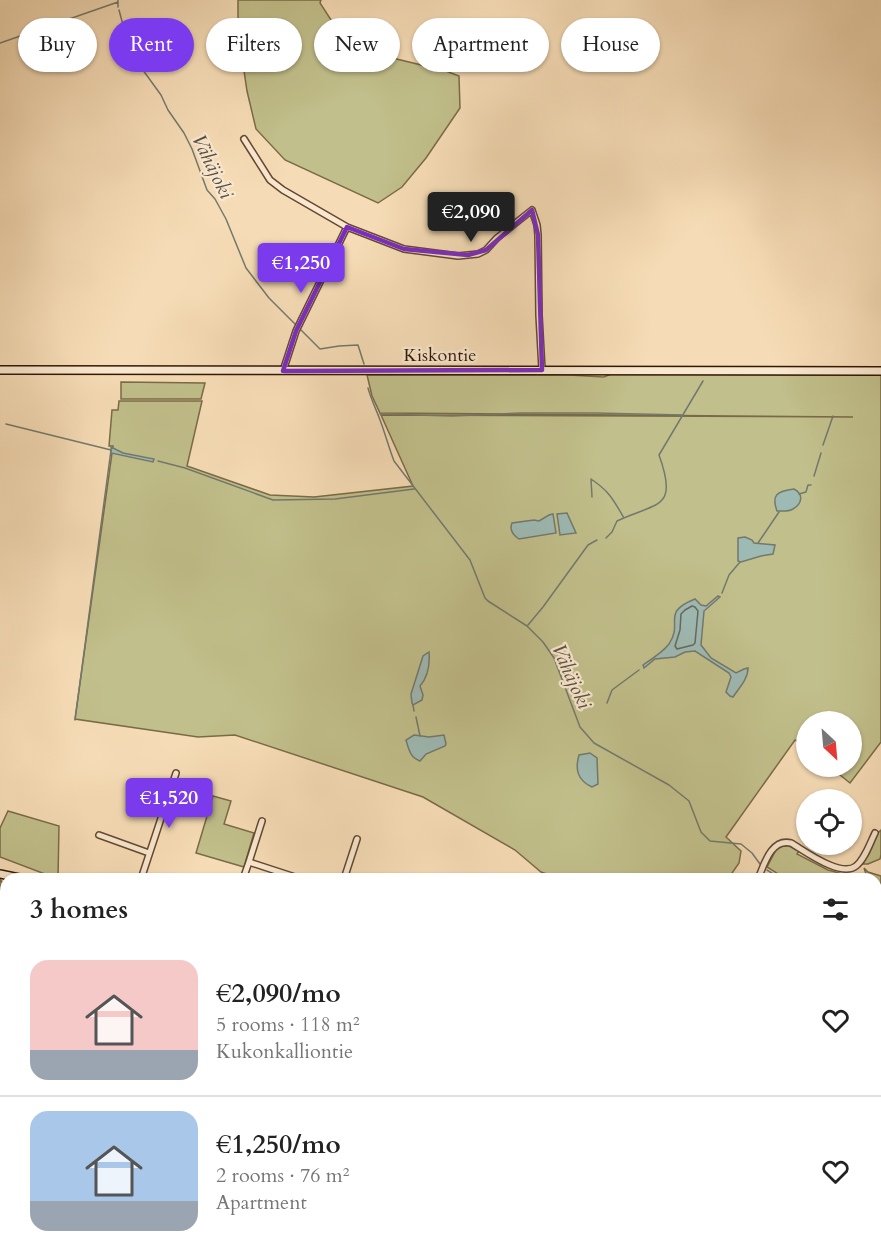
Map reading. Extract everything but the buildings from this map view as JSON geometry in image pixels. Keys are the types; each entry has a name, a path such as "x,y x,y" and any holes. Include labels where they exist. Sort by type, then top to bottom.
{"main road":[{"name":"Kiskontie","path":"0,370 881,371"}],"street":[{"path":"244,139 270,180 283,190 347,227 404,249 458,256 478,254 486,250 497,238 532,210 538,234 542,370"},
{"path":"283,371 296,331 347,227"},
{"path":"143,873 176,773"},
{"path":"245,873 262,821"},
{"path":"761,873 776,845 787,842 830,865 844,870 855,867 862,859 875,833"},
{"path":"99,835 149,853"},
{"path":"346,873 357,840"},
{"path":"249,862 283,873"}],"highlighted area":[{"path":"532,210 538,235 542,370 283,371 296,331 347,227 404,249 468,255 486,250"}],"shaded area":[{"path":"238,0 321,0 320,3 330,18 314,18 314,72 400,72 400,60 412,63 412,72 449,72 459,76 460,108 426,158 402,187 378,203 285,160 256,129 244,72 302,72 302,18 238,18"},
{"path":"611,374 881,375 881,742 862,767 862,711 796,711 796,741 726,837 741,851 739,863 732,873 544,873 515,850 423,797 235,735 198,737 75,719 113,446 109,446 112,410 118,410 119,401 202,401 187,466 270,495 314,497 413,486 381,415 853,417 380,413 372,396 367,375 604,377"},
{"path":"121,382 205,383 201,399 121,399"},
{"path":"842,777 855,777 850,783"},
{"path":"213,796 231,801 224,824 254,833 244,867 196,853"},
{"path":"8,811 59,826 58,873 42,873 0,857 0,828"},
{"path":"881,830 880,859 863,864 877,834"},
{"path":"782,846 789,846 796,850 796,855 839,873 776,873 767,867 776,850"}],"water":[{"path":"111,447 123,453 154,459 153,462 111,453"},
{"path":"794,489 801,499 798,504 789,511 777,511 775,498 777,495"},
{"path":"567,513 576,533 560,535 557,514"},
{"path":"553,514 556,533 519,539 512,532 512,523 539,521"},
{"path":"745,537 754,543 775,545 773,554 738,561 738,538"},
{"path":"718,596 720,597 704,611 701,645 711,658 736,673 748,668 745,680 733,697 726,692 731,677 729,673 695,651 685,652 675,657 655,659 644,668 643,665 661,653 669,644 673,636 674,618 678,609 695,599 701,605 706,606"},
{"path":"429,652 428,670 420,686 422,700 413,705 411,694 423,656"},
{"path":"414,735 429,737 444,735 446,744 426,754 420,761 412,755 406,740"},
{"path":"590,753 597,758 598,784 592,787 583,781 577,769 579,755"}],"waterway":[{"name":"Vähäjoki","path":"118,0 118,7"},
{"path":"0,43 118,2"},
{"name":"Vähäjoki","path":"119,10 126,36 140,66 184,133 207,190 226,219 246,268 269,298 296,325"},
{"name":"Vähäjoki","path":"300,329 320,349 358,345 364,364"},
{"path":"606,538 617,521 653,506 665,495 665,473 659,455 703,381"},
{"name":"Vähäjoki","path":"368,388 394,461 470,560 485,598 527,626 543,642 554,658 580,727 594,743 669,785 689,801 701,832 710,841 741,844 760,864"},
{"path":"380,414 683,415"},
{"path":"823,445 833,416"},
{"path":"6,424 111,450 75,720"},
{"path":"814,476 821,453"},
{"path":"158,461 185,468 273,500 335,499 414,489"},
{"path":"592,497 591,479 610,496 624,518"},
{"path":"799,494 806,492 808,485 811,485"},
{"path":"758,543 779,512"},
{"path":"528,625 588,545 597,540"},
{"path":"722,593 729,575 740,562"},
{"path":"607,703 612,690 639,670"},
{"path":"413,705 414,711"},
{"path":"416,717 420,736"},
{"name":"Vähäjoki","path":"767,870 772,873"}]}
